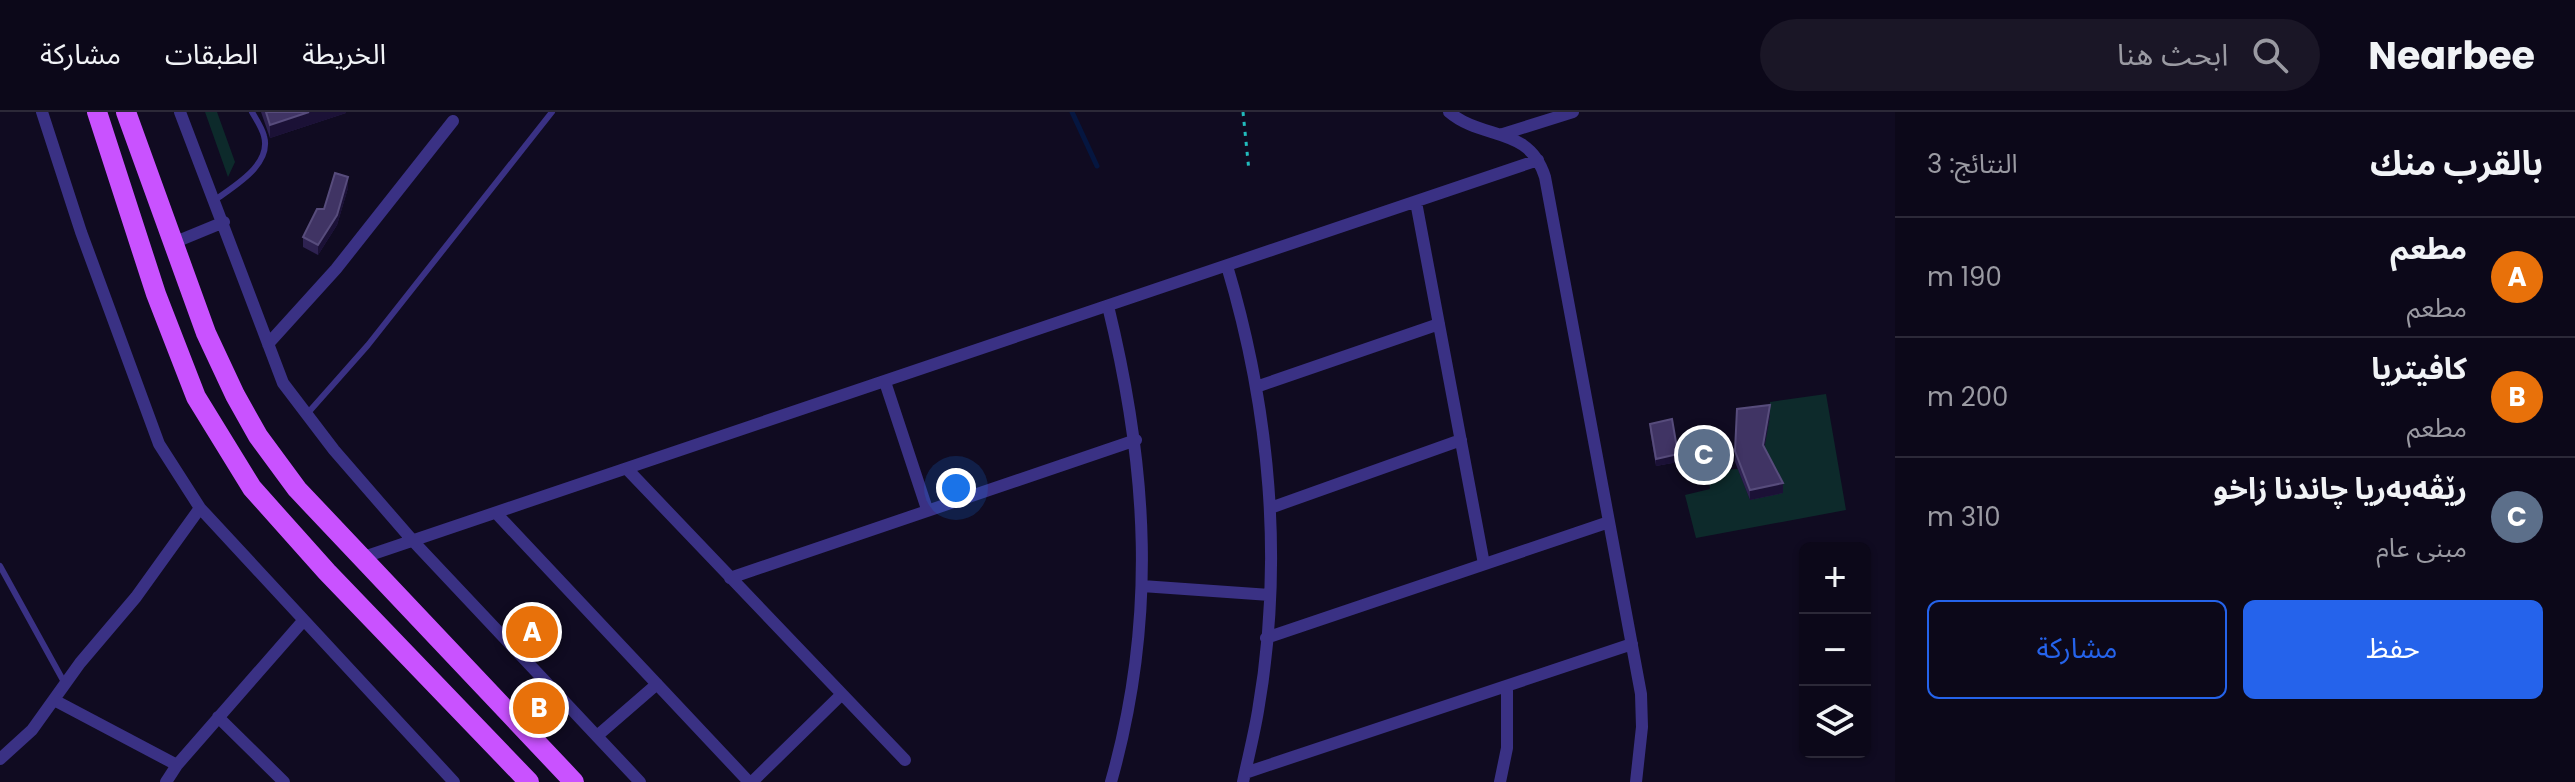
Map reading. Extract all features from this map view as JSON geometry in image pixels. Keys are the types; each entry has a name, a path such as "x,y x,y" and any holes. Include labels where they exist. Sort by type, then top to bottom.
{"main road":[{"path":"97,112 156,294 196,397 252,488 327,572 529,782"},
{"path":"126,112 206,333 258,436 297,489 574,782"}],"street":[{"path":"42,112 81,232 159,444 200,508 454,782"},
{"path":"180,112 283,383 334,450 413,541 640,782"},
{"path":"1449,112 1468,124 1503,134 1529,149 1545,177 1641,694 1642,727 1636,782"},
{"path":"1503,134 1573,112"},
{"path":"268,344 336,269 453,121"},
{"path":"364,557 1538,160"},
{"path":"1416,202 1484,564"},
{"path":"173,243 224,222"},
{"path":"1227,266 1247,336 1270,508 1270,595 1266,638 1258,710 1244,777"},
{"path":"1108,306 1136,440 1142,518 1142,586 1134,675 1111,782"},
{"path":"1256,387 1439,324"},
{"path":"885,382 927,509"},
{"path":"730,578 1136,440"},
{"path":"1270,508 1461,440"},
{"path":"627,469 905,760"},
{"path":"0,759 32,730 136,597 200,508"},
{"path":"496,513 750,782 842,694"},
{"path":"1266,638 1609,522"},
{"path":"1142,586 1270,595"},
{"path":"166,782 177,765 303,621"},
{"path":"1244,777 1632,644"},
{"path":"597,736 657,684"},
{"path":"1500,782 1507,748 1507,687"},
{"path":"54,700 177,765"},
{"path":"218,717 284,782"}],"lane":[{"path":"215,200 253,171 261,157 265,138 252,112"},
{"path":"307,414 378,333 552,112"},
{"path":"0,566 65,684"}],"path":[{"path":"1243,112 1249,171"}],"green space":[{"path":"205,112 217,112 235,162 228,177"},
{"path":"1826,394 1846,510 1696,538 1685,495 1710,489 1708,471 1738,469 1750,500 1763,456 1770,402"}],"building":[{"path":"266,112 309,112 270,125"},
{"path":"335,173 348,177 337,215 318,245 303,237 317,209 324,209"},
{"path":"1770,405 1763,445 1783,483 1750,490 1735,451 1737,409"},
{"path":"1672,419 1678,454 1656,459 1650,424"}],"waterway":[{"path":"1072,112 1097,166"}],"place":[{"name":"رێڤه‌به‌ريا چاندنا زاخو","path":"1704,455"},
{"name":"مطعم","path":"532,632"},
{"name":"كافيتريا","path":"539,708"}]}
